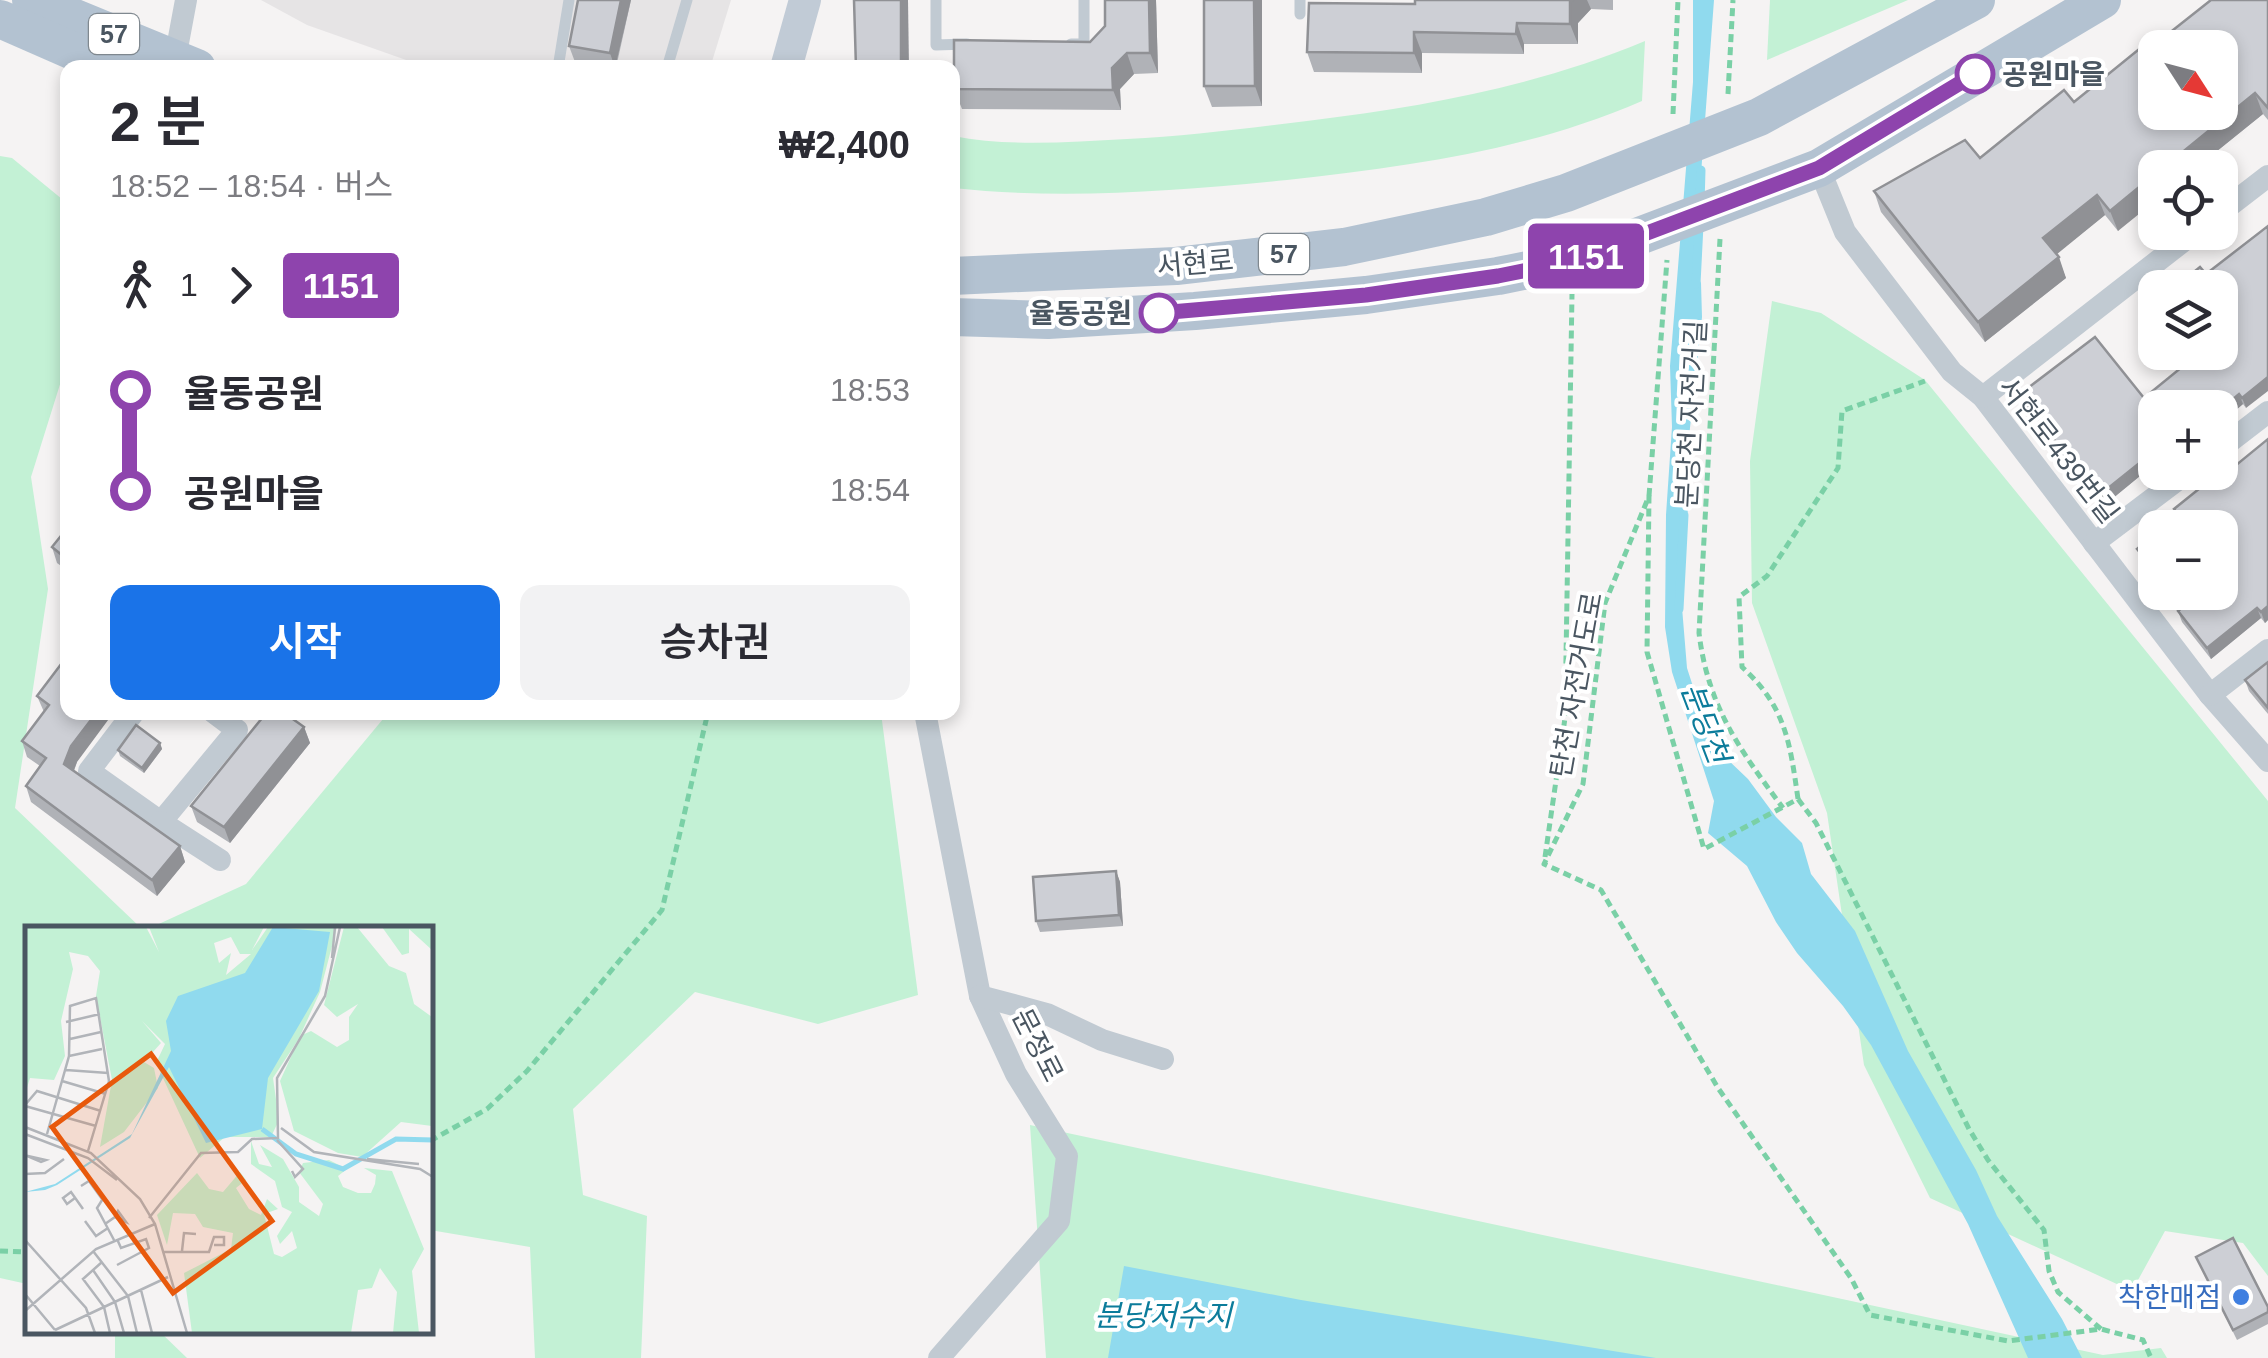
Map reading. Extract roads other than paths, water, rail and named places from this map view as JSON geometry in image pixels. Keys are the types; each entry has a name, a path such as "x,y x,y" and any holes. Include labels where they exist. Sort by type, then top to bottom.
{"main road":[{"name":"57","path":"31,0 179,60"},
{"name":"서현로","path":"960,276 1176,266 1344,247 1486,217 1566,193 1976,0"},
{"name":"57","path":"1819,168 2102,0"},
{"name":"57","path":"0,19 94,60"},
{"name":"서현로","path":"960,317 1048,320 1213,309 1405,290 1573,261 1819,168"}],"street":[{"path":"186,0 186,60"},
{"path":"788,60 806,0"},
{"name":"서현로439번길","path":"1819,168 1845,232 1952,372 1983,397 2210,695 2268,761"},
{"path":"2238,199 2268,176"},
{"path":"1983,397 2172,250"},
{"path":"2238,434 2268,412"},
{"path":"2094,543 2164,490"},
{"path":"2210,695 2268,650"},
{"path":"128,720 89,770 220,860"},
{"path":"161,822 237,730 224,720"},
{"name":"문정로","path":"927,720 980,996 1016,1074 1067,1156 1059,1220 939,1358"},
{"path":"980,996 1047,1014 1102,1040 1163,1059"}],"lane":[{"path":"559,60 569,0"},
{"path":"669,60 687,0"},
{"path":"936,0 936,45 973,44"},
{"path":"1066,44 1084,44 1084,0"}],"water":[{"path":"1693,0 1714,0 1694,268 1701,283 1702,317 1689,437 1692,482 1679,571 1687,668 1699,705 1726,758 1802,843 1811,874 1855,931 1908,1051 1976,1170 1997,1216 2082,1358 2028,1358 1968,1224 1871,1045 1797,953 1747,866 1708,833 1714,801 1672,672 1665,627 1672,427 1670,366 1693,82"},
{"name":"분당저수지","path":"1124,1266 1301,1300 1656,1358 1108,1358"}],"waterway":[{"name":"분당천","path":"1700,204 1701,170"},
{"name":"분당천","path":"1696,284 1699,225"},
{"name":"분당천","path":"1679,609 1684,515"}],"place":[{"name":"공원마을","path":"1975,74"},
{"name":"율동공원","path":"1159,313"},
{"name":"착한매점","path":"2241,1297"}]}
